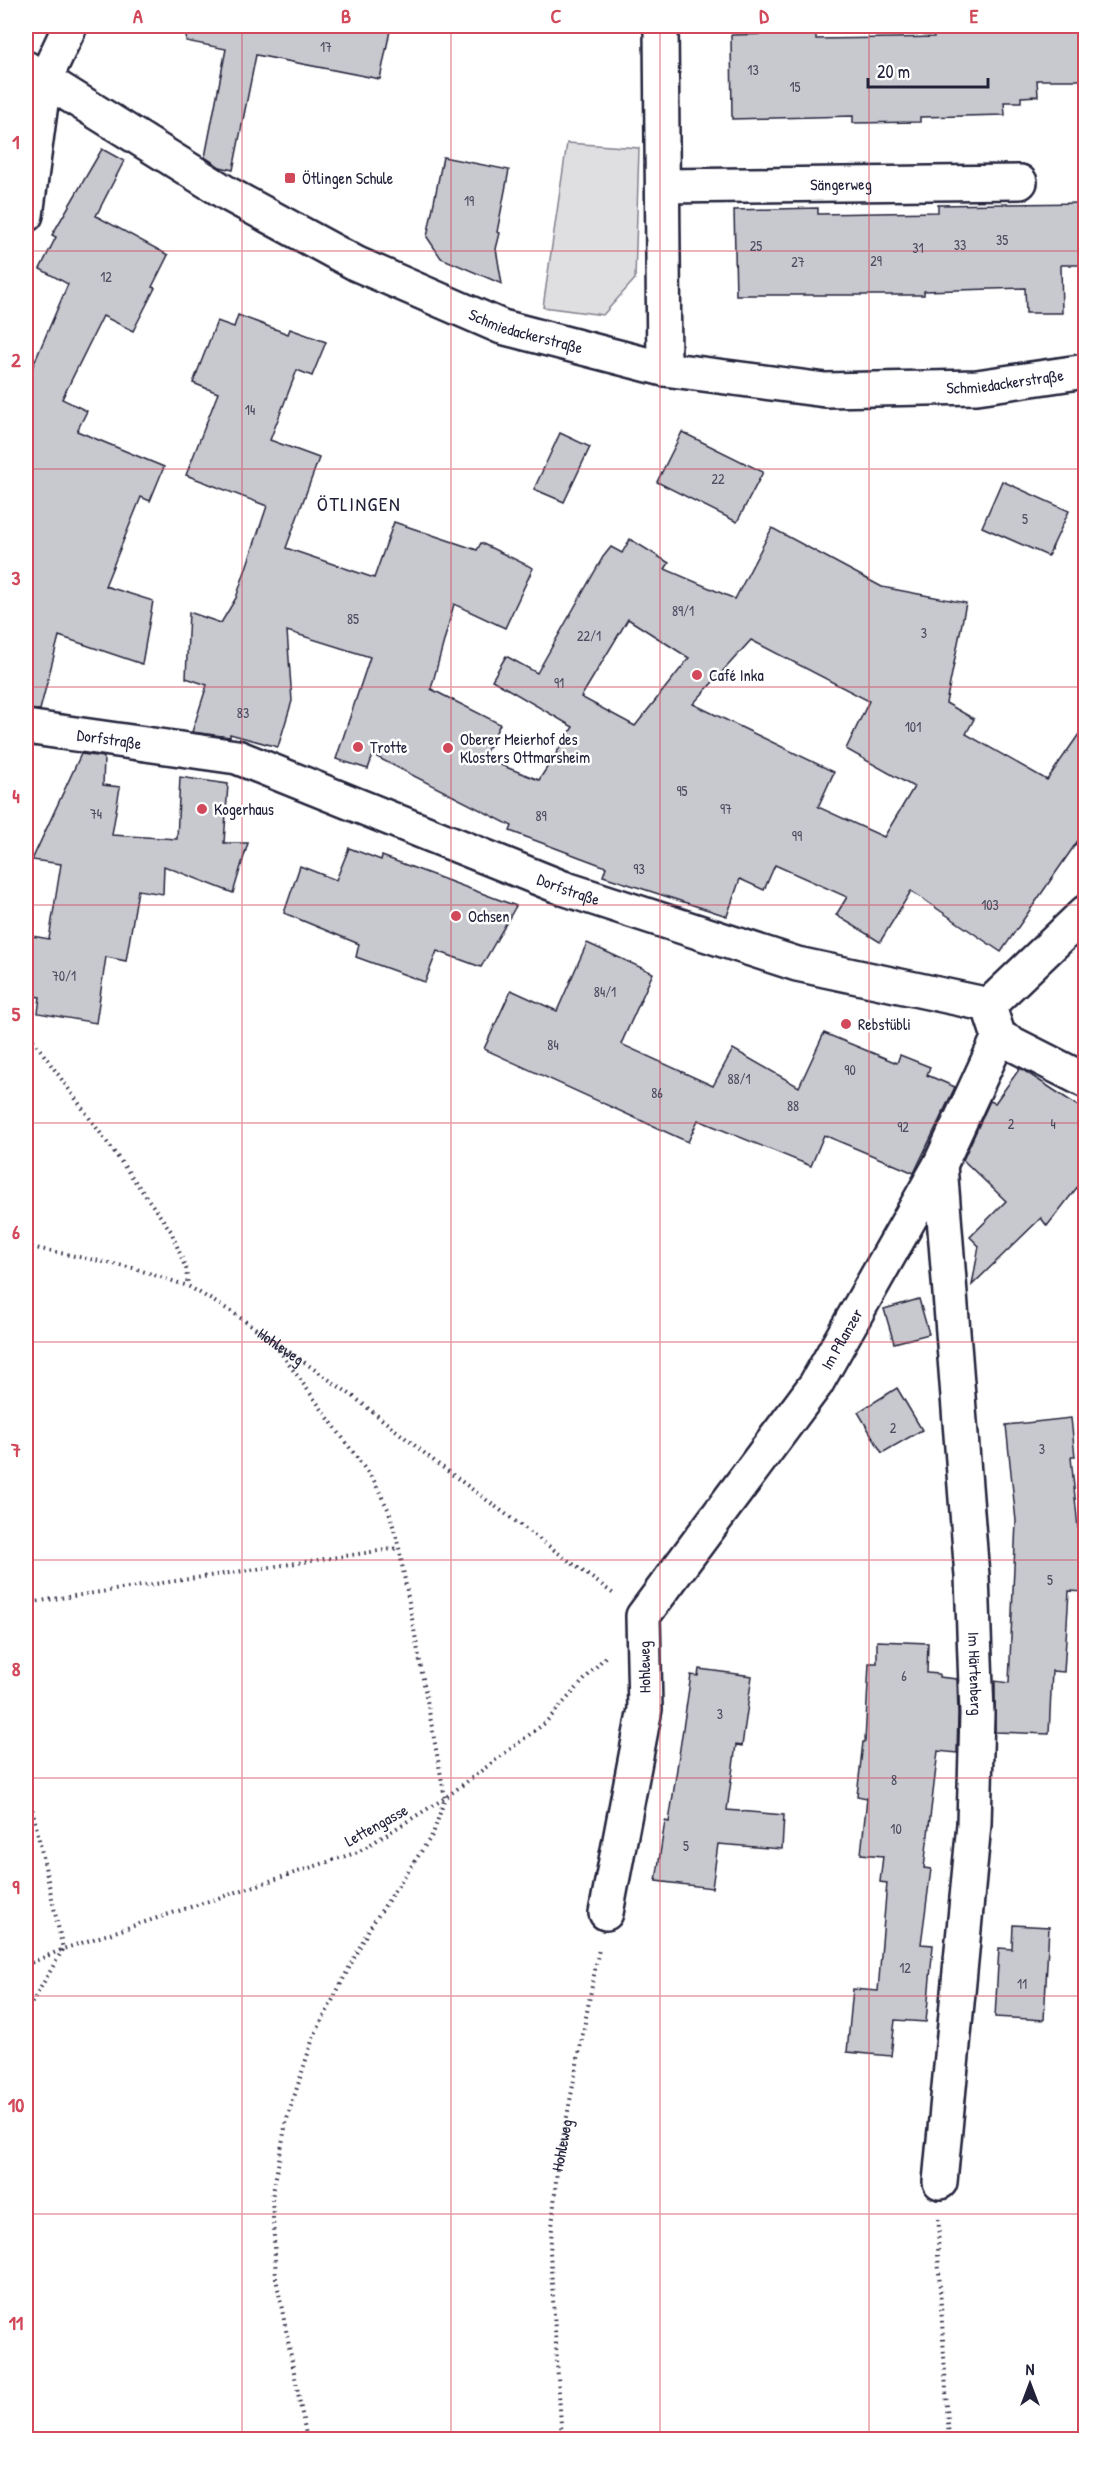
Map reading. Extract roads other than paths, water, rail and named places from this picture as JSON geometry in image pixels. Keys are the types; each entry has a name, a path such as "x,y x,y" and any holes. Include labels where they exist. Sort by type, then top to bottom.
{"street":[{"path":"26,214 35,74 70,26"},
{"path":"661,26 664,369"},
{"name":"Schmiedackerstraße","path":"35,74 228,194 357,264 502,327 664,369 825,390 977,387 1086,371"},
{"name":"Sängerweg","path":"663,186 1020,182"},
{"name":"Dorfstraße","path":"26,727 237,757 563,888 796,964 989,1005"},
{"path":"1086,912 989,1005 999,1037 1086,1082"},
{"name":"Im Pflanzer","path":"643,1616 816,1384 940,1165 999,1037"},
{"name":"Im Härtenberg","path":"940,1165 972,1576 977,1714 974,1824 940,2182"},
{"name":"Hohleweg","path":"606,1912 645,1709 643,1616"}],"place":[{"name":"Ötlingen Schule","path":"290,178"},
{"name":"Café Inka","path":"697,675"},
{"name":"Trotte","path":"358,747"},
{"name":"Oberer Meierhof des Klosters Ottmarsheim","path":"448,748"},
{"name":"Kogerhaus","path":"202,809"},
{"name":"Ochsen","path":"456,916"},
{"name":"Rebstübli","path":"846,1024"}],"district":[{"name":"ÖTLINGEN","path":"359,504"}]}
